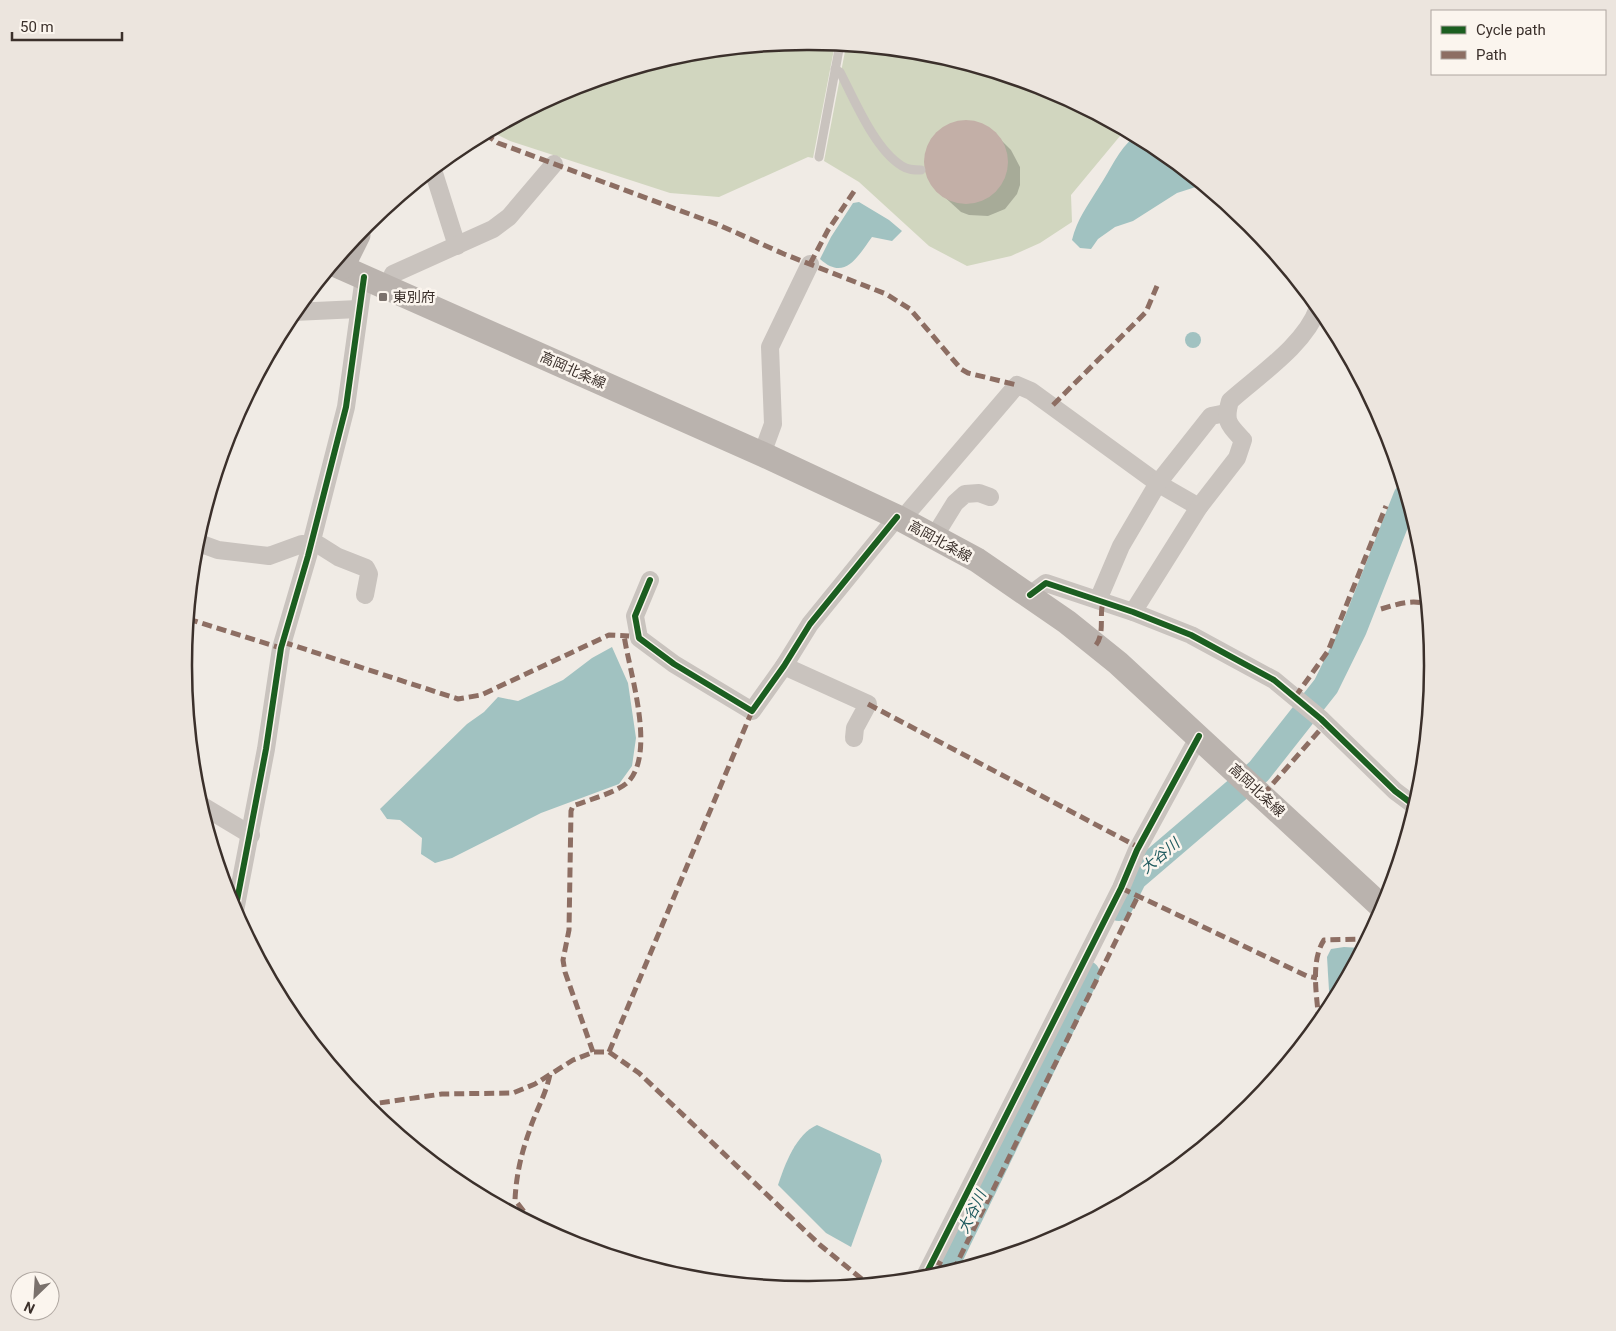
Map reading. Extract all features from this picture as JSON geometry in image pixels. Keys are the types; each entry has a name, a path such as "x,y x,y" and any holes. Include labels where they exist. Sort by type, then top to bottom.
{"main road":[{"name":"高岡北条線","path":"340,267 762,454 901,519 977,560 1030,595 1118,663 1259,791 1377,902"}],"street":[{"path":"387,287 393,274 493,229 509,217 554,164"},
{"path":"435,176 457,246"},
{"path":"762,454 773,424 770,347 810,264"},
{"path":"238,898 251,835 281,648 311,544 346,407 358,309 364,277"},
{"path":"305,311 358,309"},
{"path":"1133,612 1199,507 1237,458 1243,440 1227,422 1226,413 1230,401 1298,341 1313,324 1315,317"},
{"path":"650,580 635,616 639,638 674,664 752,711 784,666 810,624 1017,385 1031,390 1158,483 1199,507"},
{"path":"1098,600 1121,546 1158,483 1211,416 1226,413"},
{"path":"934,537 955,503 964,494 979,493 990,497"},
{"path":"204,545 218,550 269,556 302,544 319,545 338,557 366,568 369,574 365,596"},
{"path":"1030,595 1046,583 1133,612 1191,635 1274,680 1321,719 1395,791 1408,802"},
{"path":"784,666 868,704 855,728 854,738"},
{"path":"929,1269 1121,888 1137,850 1199,736"},
{"path":"210,810 251,835"}],"lane":[{"path":"819,157 839,51"},
{"path":"835,69 840,72 859,109 885,150 901,166 909,170 921,170"}],"green space":[{"path":"768,51 834,51 813,158 808,157 719,197 670,193 510,141 497,134 536,113 572,97 649,71 728,55"},
{"path":"845,51 888,55 967,71 1044,97 1080,113 1121,135 1071,195 1072,222 1040,243 1011,256 967,266 929,246 859,182 824,161"}],"water":[{"path":"1129,141 1195,187 1177,193 1133,221 1115,227 1098,239 1091,249 1080,248 1072,240 1074,232 1087,206"},
{"path":"859,202 889,220 902,231 892,241 872,237 856,258 844,267 837,268 829,265 820,259 831,237 853,203"},
{"path":"1193,332 1201,340 1193,348 1185,340"},
{"path":"612,647 628,683 636,738 632,766 619,784 541,813 452,858 435,863 421,854 422,838 400,820 387,819 380,809 467,724 484,712 498,697 518,701 563,680 592,658"},
{"path":"1355,948 1329,992 1327,957 1331,949"},
{"path":"817,1125 880,1154 882,1161 851,1247 826,1233 778,1185 797,1142"}],"building":[{"path":"966,120 989,127 1001,139 1008,162 1001,185 989,197 966,204 943,197 931,185 924,162 931,139 943,127"}],"waterway":[{"name":"大谷川","path":"1119,908 1134,878 1259,771 1326,686 1354,629 1403,505"},
{"name":"大谷川","path":"946,1265 1087,974"}],"marked path":[{"path":"491,138 498,143 719,225 784,254 886,294 910,309 961,369 968,373 1017,385"},
{"path":"810,264 828,230 855,190"},
{"path":"1053,405 1146,312 1157,286"},
{"path":"1295,697 1328,651 1386,506"},
{"path":"1096,645 1101,630 1103,602"},
{"path":"1381,609 1409,602 1420,603"},
{"path":"194,621 281,648"},
{"path":"283,642 458,699 481,695 609,635 629,636"},
{"path":"593,1052 565,972 563,960 569,930 571,811 573,806 611,792 624,785 629,781 637,767 641,731 624,635"},
{"path":"868,704 1138,847"},
{"path":"609,1052 752,711"},
{"path":"1263,795 1326,723"},
{"path":"1121,888 1307,976 1317,978"},
{"path":"957,1262 1138,896"},
{"path":"1318,1010 1316,969 1317,958 1324,940 1359,939"},
{"path":"376,1103 442,1094 513,1093 535,1084 573,1060 594,1052 609,1052 639,1073 820,1245 861,1279"},
{"path":"524,1212 515,1200 519,1166 531,1125 550,1074"},
{"path":"933,1260 943,1265"}],"cycle path":[{"path":"238,897 266,749 281,648 308,556 346,407 364,277"},
{"path":"650,580 635,616 639,638 674,664 752,711 784,666 810,624 897,517"},
{"path":"1030,595 1046,583 1133,612 1191,635 1274,680 1321,719 1395,791 1409,801"},
{"path":"929,1269 1121,888 1137,850 1199,736"}],"place":[{"name":"東別府","path":"383,297"}]}
